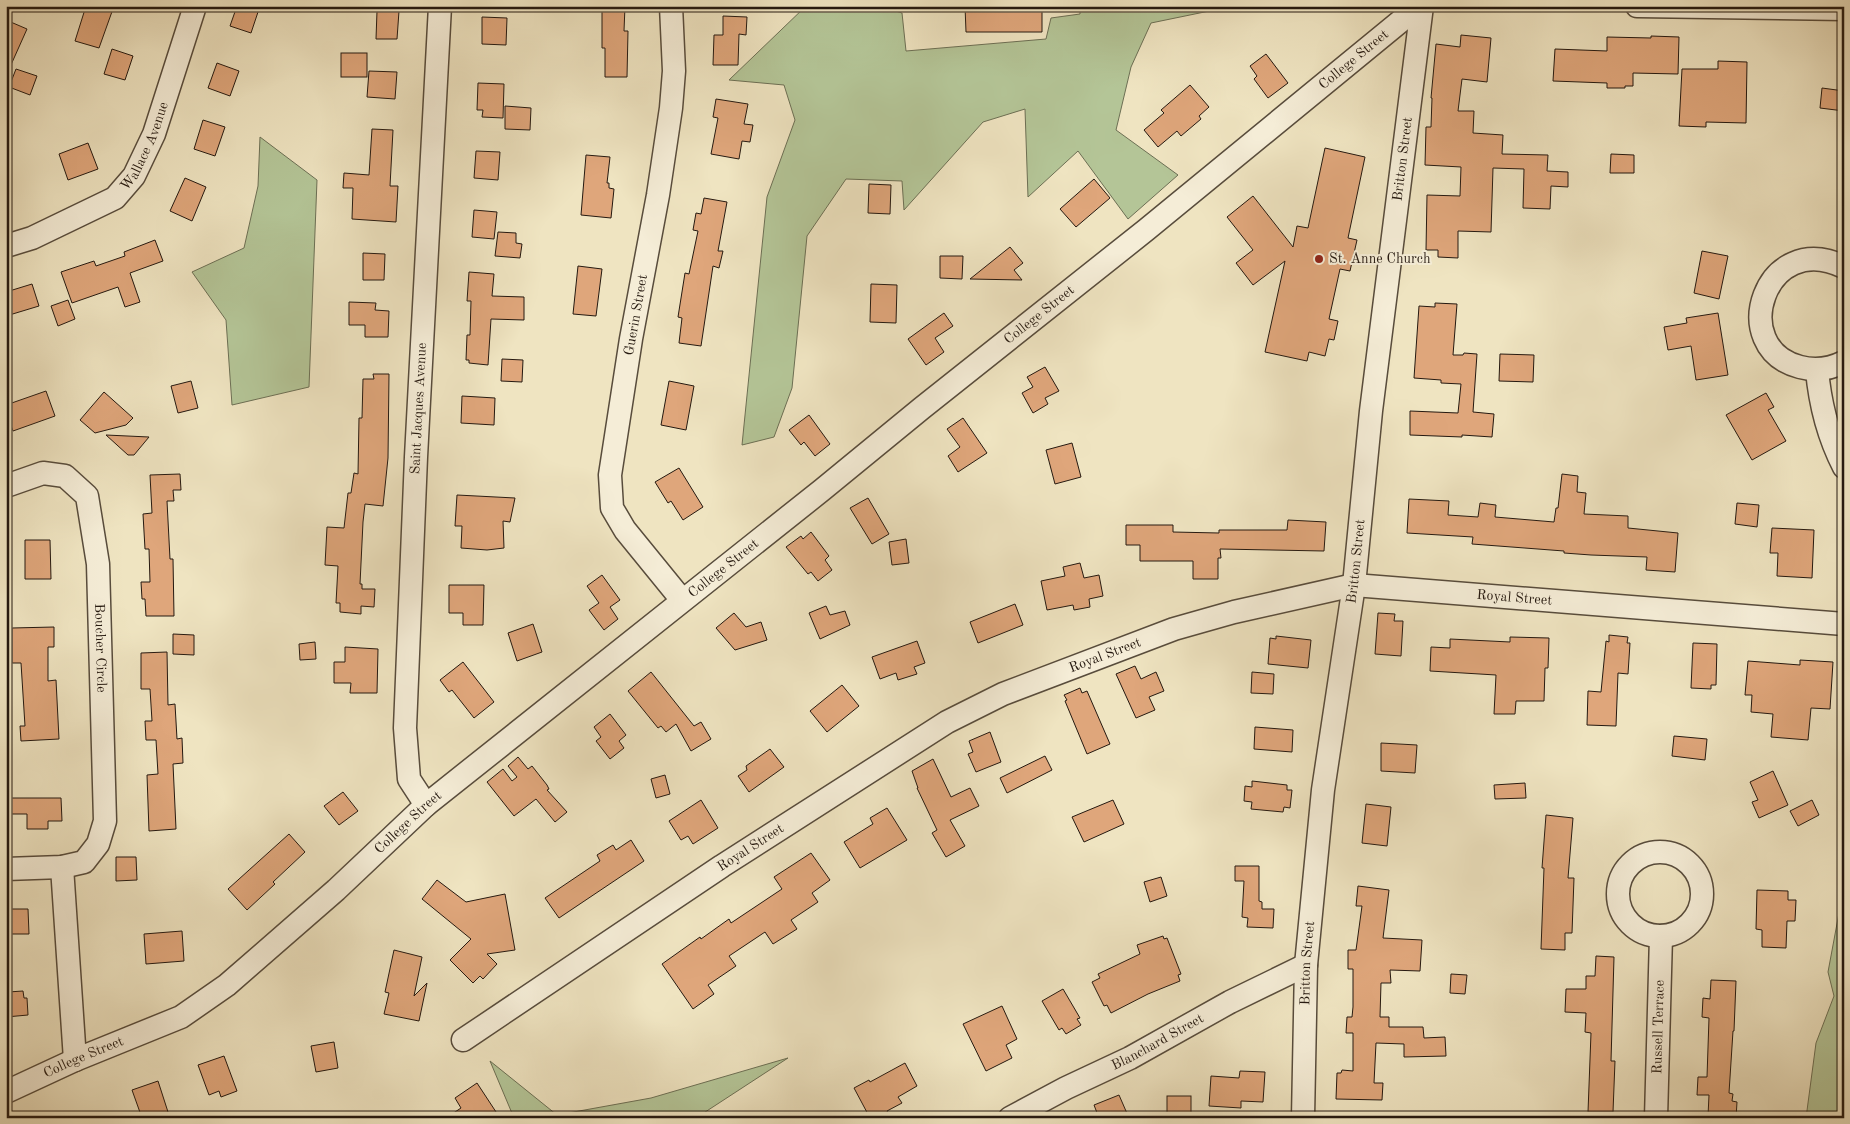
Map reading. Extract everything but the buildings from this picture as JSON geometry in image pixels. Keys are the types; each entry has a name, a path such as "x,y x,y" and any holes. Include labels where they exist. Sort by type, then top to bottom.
{"street":[{"name":"Wallace Avenue","path":"6,246 32,238 115,198 134,176 154,134 195,6"},
{"name":"Saint Jacques Avenue","path":"426,805 409,779 405,728 416,457 440,6"},
{"name":"Guerin Street","path":"671,6 674,71 671,108 658,195 631,339 610,475 612,508 625,530 682,600"},
{"name":"College Street","path":"6,1092 75,1060 181,1017 227,985 341,885 426,805 1146,230 1420,6"},
{"name":"Britton Street","path":"1303,1118 1306,966 1323,790 1354,585 1371,410 1420,6"},
{"path":"1637,6 1844,9"},
{"path":"1844,267 1834,262 1819,260 1803,260 1792,264 1779,273 1768,285 1761,306 1760,316 1763,332 1770,347 1778,355 1796,366 1817,370 1844,362"},
{"path":"1817,370 1824,418 1844,467"},
{"name":"Boucher Circle","path":"6,486 43,473 64,476 87,496 98,564 105,821 98,844 84,862 62,867 6,869"},
{"name":"Royal Street","path":"463,1040 722,866 947,722 1003,694 1174,629 1234,612 1354,585 1844,624"},
{"path":"62,867 75,1060"},
{"name":"Russell Terrace","path":"1656,1118 1661,936"},
{"name":"Blanchard Street","path":"1010,1118 1066,1088 1130,1058 1230,1002 1306,966"}],"green space":[{"path":"806,6 880,6 902,13 906,51 1046,39 1051,18 1080,14 1080,6 1219,6 1219,9 1151,23 1131,67 1116,130 1178,175 1128,219 1078,151 1028,197 1025,109 983,122 904,210 902,181 846,179 807,236 792,388 774,437 742,445 767,197 795,120 784,85 729,80"},
{"path":"260,137 317,180 309,387 232,405 226,320 192,272 244,248 258,186"},
{"path":"1844,886 1844,1118 1806,1118 1816,1043 1834,996 1828,972"},
{"path":"788,1058 696,1118 514,1118 490,1061 557,1115 651,1098"}],"place":[{"name":"St. Anne Church","path":"1319,259"}]}
